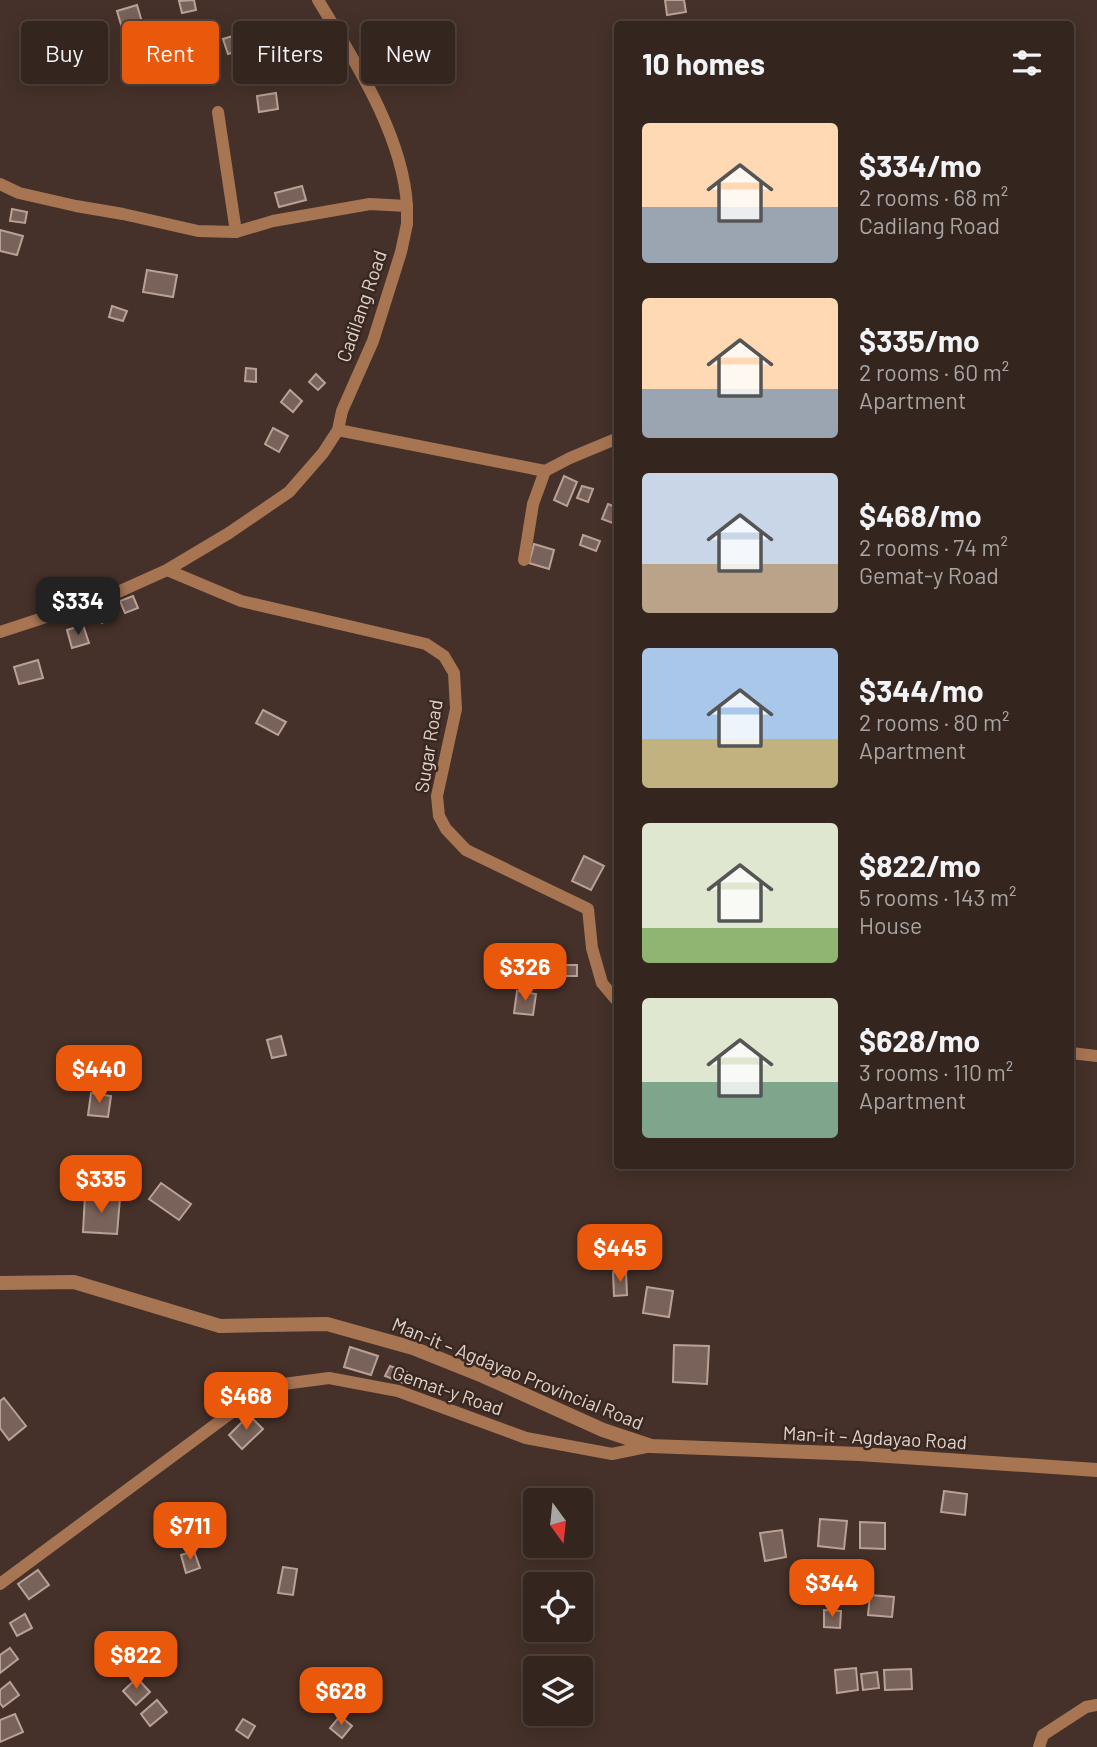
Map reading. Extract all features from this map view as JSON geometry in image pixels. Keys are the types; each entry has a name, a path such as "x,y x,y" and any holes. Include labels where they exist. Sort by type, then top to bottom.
{"street":[{"name":"Cadilang Road","path":"0,632 107,597 167,570 229,533 289,492 323,453 338,430 342,411 373,341 401,252 407,224 407,206 405,185 395,149 376,105 318,0"},
{"path":"218,112 236,232"},
{"path":"0,184 19,193 198,231 236,232 273,221 370,204 407,206"},
{"path":"338,430 545,471 614,441"},
{"path":"524,560 533,504 545,471"},
{"name":"Sugar Road","path":"167,570 241,601 426,644 444,656 454,673 456,709 437,796 439,816 446,829 466,850 588,909 592,948 602,983 614,997"},
{"path":"1074,1053 1097,1055"},
{"name":"Man-it – Agdayao Provincial Road","path":"0,1283 74,1282 220,1326 327,1324 413,1348 603,1430 651,1446"},
{"name":"Gemat-y Road","path":"0,1584 239,1407 276,1385 329,1378 398,1391 526,1438 612,1454 651,1446"},
{"name":"Man-it – Agdayao Road","path":"651,1446 859,1454 1097,1470"},
{"path":"1039,1747 1043,1735 1086,1707 1097,1705"}],"building":[{"path":"194,0 196,10 182,13 179,1"},
{"path":"665,0 684,0 686,12 667,15"},
{"path":"137,5 142,21 122,21 122,28 117,11"},
{"path":"233,36 233,52 228,54 223,39"},
{"path":"276,93 278,109 259,112 257,96"},
{"path":"302,186 306,200 279,207 275,193"},
{"path":"12,209 27,212 25,223 10,221"},
{"path":"0,230 23,236 17,255 0,251"},
{"path":"147,270 177,275 173,297 143,292"},
{"path":"112,306 127,311 123,321 109,317"},
{"path":"246,368 256,369 256,382 245,381"},
{"path":"316,374 325,383 318,390 309,382"},
{"path":"290,390 302,401 293,412 281,402"},
{"path":"273,428 288,436 279,452 265,444"},
{"path":"564,476 577,482 567,506 554,500"},
{"path":"582,486 593,489 588,502 577,498"},
{"path":"608,504 614,506 614,524 602,519"},
{"path":"583,535 600,541 596,551 580,545"},
{"path":"534,544 554,550 549,569 529,563"},
{"path":"133,596 138,608 125,613 120,601"},
{"path":"111,603 118,614 102,623 95,611"},
{"path":"83,625 89,643 72,648 67,630"},
{"path":"38,660 43,678 19,684 14,667"},
{"path":"263,710 286,722 278,735 256,723"},
{"path":"584,856 604,866 591,890 572,881"},
{"path":"563,965 577,965 577,976 563,976"},
{"path":"517,991 536,994 533,1015 514,1013"},
{"path":"281,1036 286,1055 272,1058 267,1040"},
{"path":"91,1093 111,1096 108,1117 88,1115"},
{"path":"161,1183 191,1204 179,1220 149,1199"},
{"path":"85,1195 120,1198 117,1234 83,1232"},
{"path":"626,1271 627,1295 614,1296 613,1272"},
{"path":"647,1287 673,1291 669,1317 643,1313"},
{"path":"674,1345 709,1346 707,1384 673,1382"},
{"path":"350,1347 378,1356 371,1375 344,1367"},
{"path":"390,1366 407,1372 403,1383 385,1376"},
{"path":"4,1398 26,1426 9,1440 0,1428 0,1401"},
{"path":"249,1415 263,1429 242,1449 229,1435"},
{"path":"944,1491 967,1494 965,1515 941,1512"},
{"path":"820,1519 847,1521 844,1549 818,1546"},
{"path":"860,1522 885,1523 885,1549 860,1548"},
{"path":"782,1530 786,1557 765,1561 760,1533"},
{"path":"194,1551 200,1568 186,1573 181,1555"},
{"path":"283,1567 297,1569 293,1595 278,1593"},
{"path":"38,1570 49,1585 29,1599 18,1584"},
{"path":"870,1595 894,1597 892,1617 868,1615"},
{"path":"824,1610 841,1611 840,1628 824,1627"},
{"path":"25,1614 32,1628 17,1636 10,1623"},
{"path":"10,1648 18,1659 0,1673 0,1655"},
{"path":"856,1668 858,1690 837,1693 835,1670"},
{"path":"911,1669 912,1689 885,1690 884,1670"},
{"path":"877,1672 879,1688 863,1690 861,1674"},
{"path":"137,1678 150,1692 136,1705 123,1691"},
{"path":"10,1682 19,1695 3,1707 0,1703 0,1690"},
{"path":"157,1700 167,1712 150,1726 141,1714"},
{"path":"15,1714 23,1732 0,1742 0,1720"},
{"path":"340,1716 352,1726 342,1738 330,1728"},
{"path":"243,1719 255,1726 248,1738 236,1730"}]}
